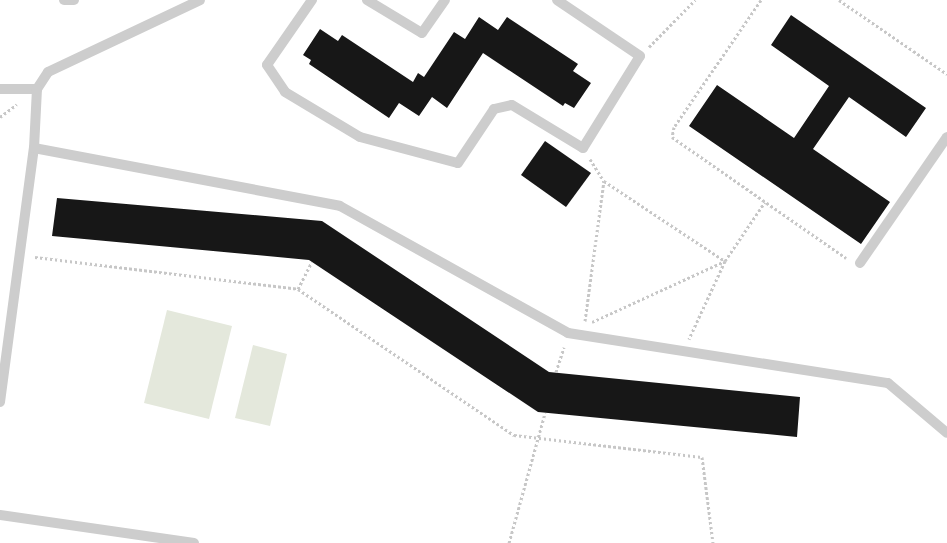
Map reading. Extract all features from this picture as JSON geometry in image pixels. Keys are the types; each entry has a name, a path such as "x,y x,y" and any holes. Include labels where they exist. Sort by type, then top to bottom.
{"lane":[{"path":"64,0 74,0"},
{"path":"0,402 34,148 37,89 48,72 200,0"},
{"path":"312,0 267,65 286,92 360,136 458,163 494,109 512,105 583,148 640,56 557,0"},
{"path":"367,0 422,33 445,0"},
{"path":"0,89 37,89"},
{"path":"860,263 947,137"},
{"path":"34,148 340,206 568,333 888,383 947,433"},
{"path":"0,515 194,543"}],"path":[{"path":"640,56 695,0"},
{"path":"761,0 672,132 675,141 852,262 860,263"},
{"path":"839,0 947,74"},
{"path":"583,148 604,181 725,261"},
{"path":"604,181 584,326 725,261"},
{"path":"683,351 725,261 765,202"},
{"path":"20,255 298,289 514,435 537,440 702,457 713,543"},
{"path":"298,289 312,262"},
{"path":"556,372 568,333"},
{"path":"509,543 545,413"}],"shaded area":[{"path":"167,310 232,326 209,419 144,403"},
{"path":"253,345 287,354 270,426 235,418"}],"building":[{"path":"791,15 926,108 906,137 849,97 813,149 890,202 861,244 689,126 717,85 794,138 829,86 771,45"},
{"path":"479,17 498,30 507,17 578,64 573,71 591,83 574,108 565,103 563,106 483,53 447,108 432,97 419,116 399,103 389,118 309,64 311,60 303,55 320,29 338,41 342,35 413,82 418,73 424,77 454,32 465,39"},
{"path":"545,141 591,173 566,207 521,175"},
{"path":"57,198 322,221 549,372 800,397 797,437 538,412 309,260 52,236"}]}
